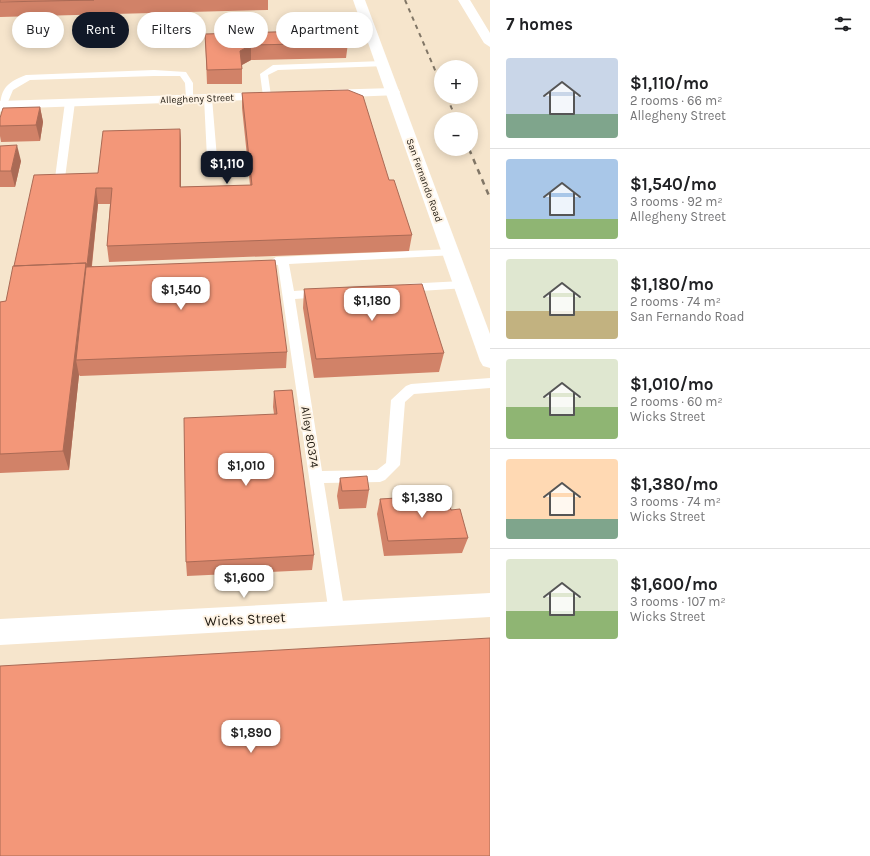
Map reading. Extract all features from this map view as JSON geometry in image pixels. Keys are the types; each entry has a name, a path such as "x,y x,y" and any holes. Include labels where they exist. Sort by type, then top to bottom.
{"street":[{"name":"San Fernando Road","path":"359,0 490,361"},
{"path":"464,0 486,29 490,43"},
{"path":"314,94 393,92"},
{"name":"Allegheny Street","path":"1,106 70,102 283,96"},
{"name":"Wicks Street","path":"0,632 490,605"}],"lane":[{"path":"267,96 264,74 276,68 383,64"},
{"path":"1,106 9,87 15,82 29,77 154,72 183,74 189,83 190,98"},
{"path":"208,98 212,158"},
{"path":"60,178 70,102"},
{"path":"261,262 451,253"},
{"name":"Alley 80374","path":"284,261 337,614"},
{"path":"396,289 462,285"},
{"path":"288,294 334,292"},
{"path":"316,477 380,476 393,466 398,400 411,389 490,383"}],"building":[{"path":"0,0 94,0 0,2"},
{"path":"268,32 276,32 276,44 268,45"},
{"path":"206,34 214,34 214,48 246,48 240,51 242,69 207,70"},
{"path":"348,90 363,96 389,180 394,180 412,235 107,246 112,188 96,188 87,265 86,263 14,266 34,175 98,173 103,131 180,129 180,187 252,185 242,93"},
{"path":"40,107 36,125 0,126 0,118 3,108"},
{"path":"17,145 11,171 0,171 0,146"},
{"path":"275,260 287,352 76,360 86,267"},
{"path":"86,263 63,451 0,454 0,302 6,301 13,266"},
{"path":"422,284 444,353 316,359 304,289"},
{"path":"292,390 314,555 186,562 184,418 277,414 274,391"},
{"path":"367,476 369,490 342,491 340,478"},
{"path":"429,496 432,499 447,498 451,510 460,509 468,538 388,541 380,499"},
{"path":"490,638 490,856 0,856 0,666"}],"railway":[{"path":"405,0 434,68"},
{"path":"450,104 453,112"},
{"path":"472,156 490,198"}]}
